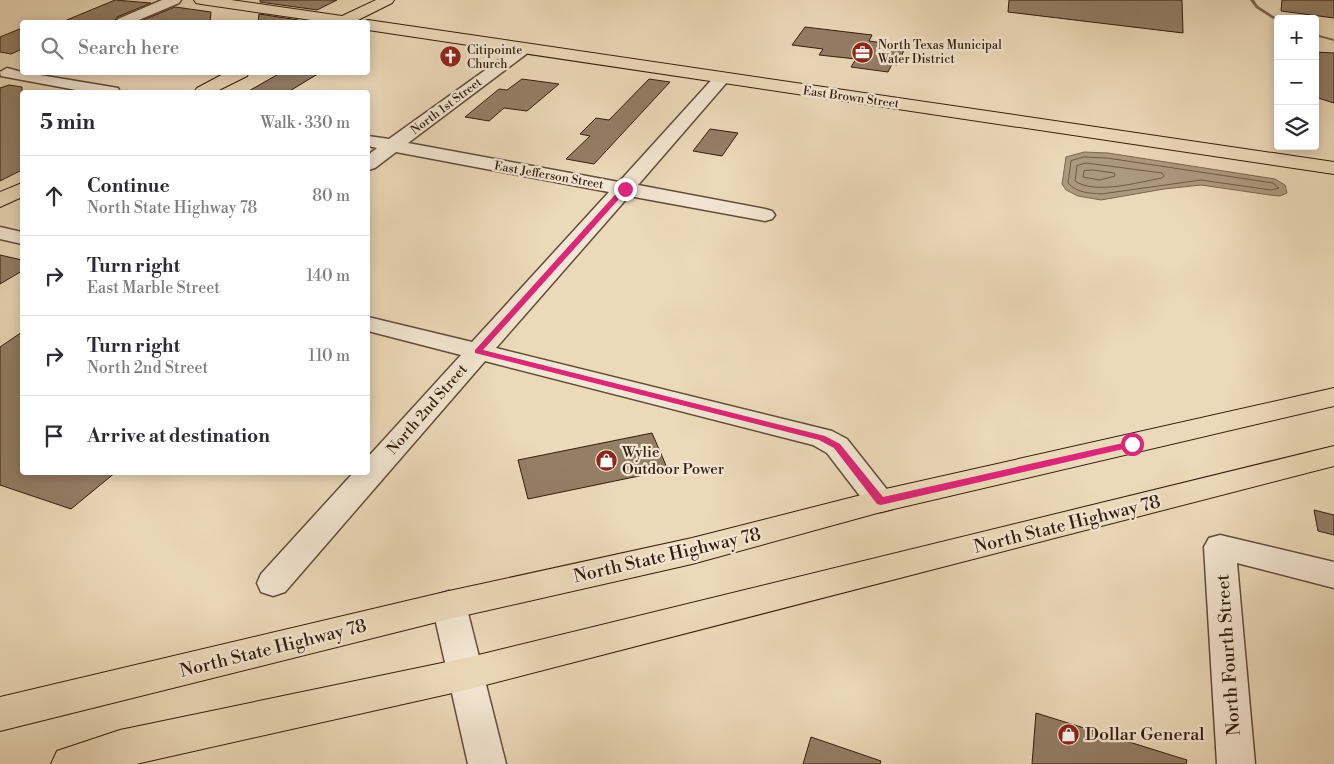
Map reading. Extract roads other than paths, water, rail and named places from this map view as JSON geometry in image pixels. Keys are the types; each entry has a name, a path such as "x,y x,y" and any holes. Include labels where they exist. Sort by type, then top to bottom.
{"main road":[{"path":"201,0 327,20"},
{"path":"343,20 371,0"},
{"path":"344,20 387,0"},
{"name":"East Brown Street","path":"370,25 1334,168"},
{"path":"207,90 235,75"},
{"path":"0,201 20,190"},
{"name":"North State Highway 78","path":"0,714 449,606 692,551 881,501 1334,397"},
{"name":"North State Highway 78","path":"71,764 120,749 466,674 1334,456"}],"street":[{"path":"128,20 174,0"},
{"name":"North 1st Street","path":"370,162 524,48"},
{"path":"3,74 20,67"},
{"path":"3,74 100,90"},
{"name":"North 2nd Street","path":"370,474 722,78"},
{"name":"East Jefferson Street","path":"370,142 765,215"},
{"path":"0,233 20,238"},
{"path":"370,324 822,438 837,446 881,501"},
{"name":"North 2nd Street","path":"274,583 369,475"},
{"name":"North Fourth Street","path":"1236,764 1220,546 1334,575"},
{"path":"449,606 487,764"}],"water":[{"path":"1084,152 1108,153 1275,179 1285,185 1287,193 1280,196 1201,185 1164,189 1101,200 1078,196 1066,190 1062,184 1066,157"}],"waterway":[{"path":"1252,0 1257,7 1274,18"},
{"path":"1319,36 1334,40"}],"place":[{"name":"North Texas Municipal Water District","path":"862,52"},
{"name":"Citipointe Church","path":"451,57"},
{"name":"Wylie Outdoor Power","path":"606,461"},
{"name":"Dollar General","path":"1069,734"}]}
